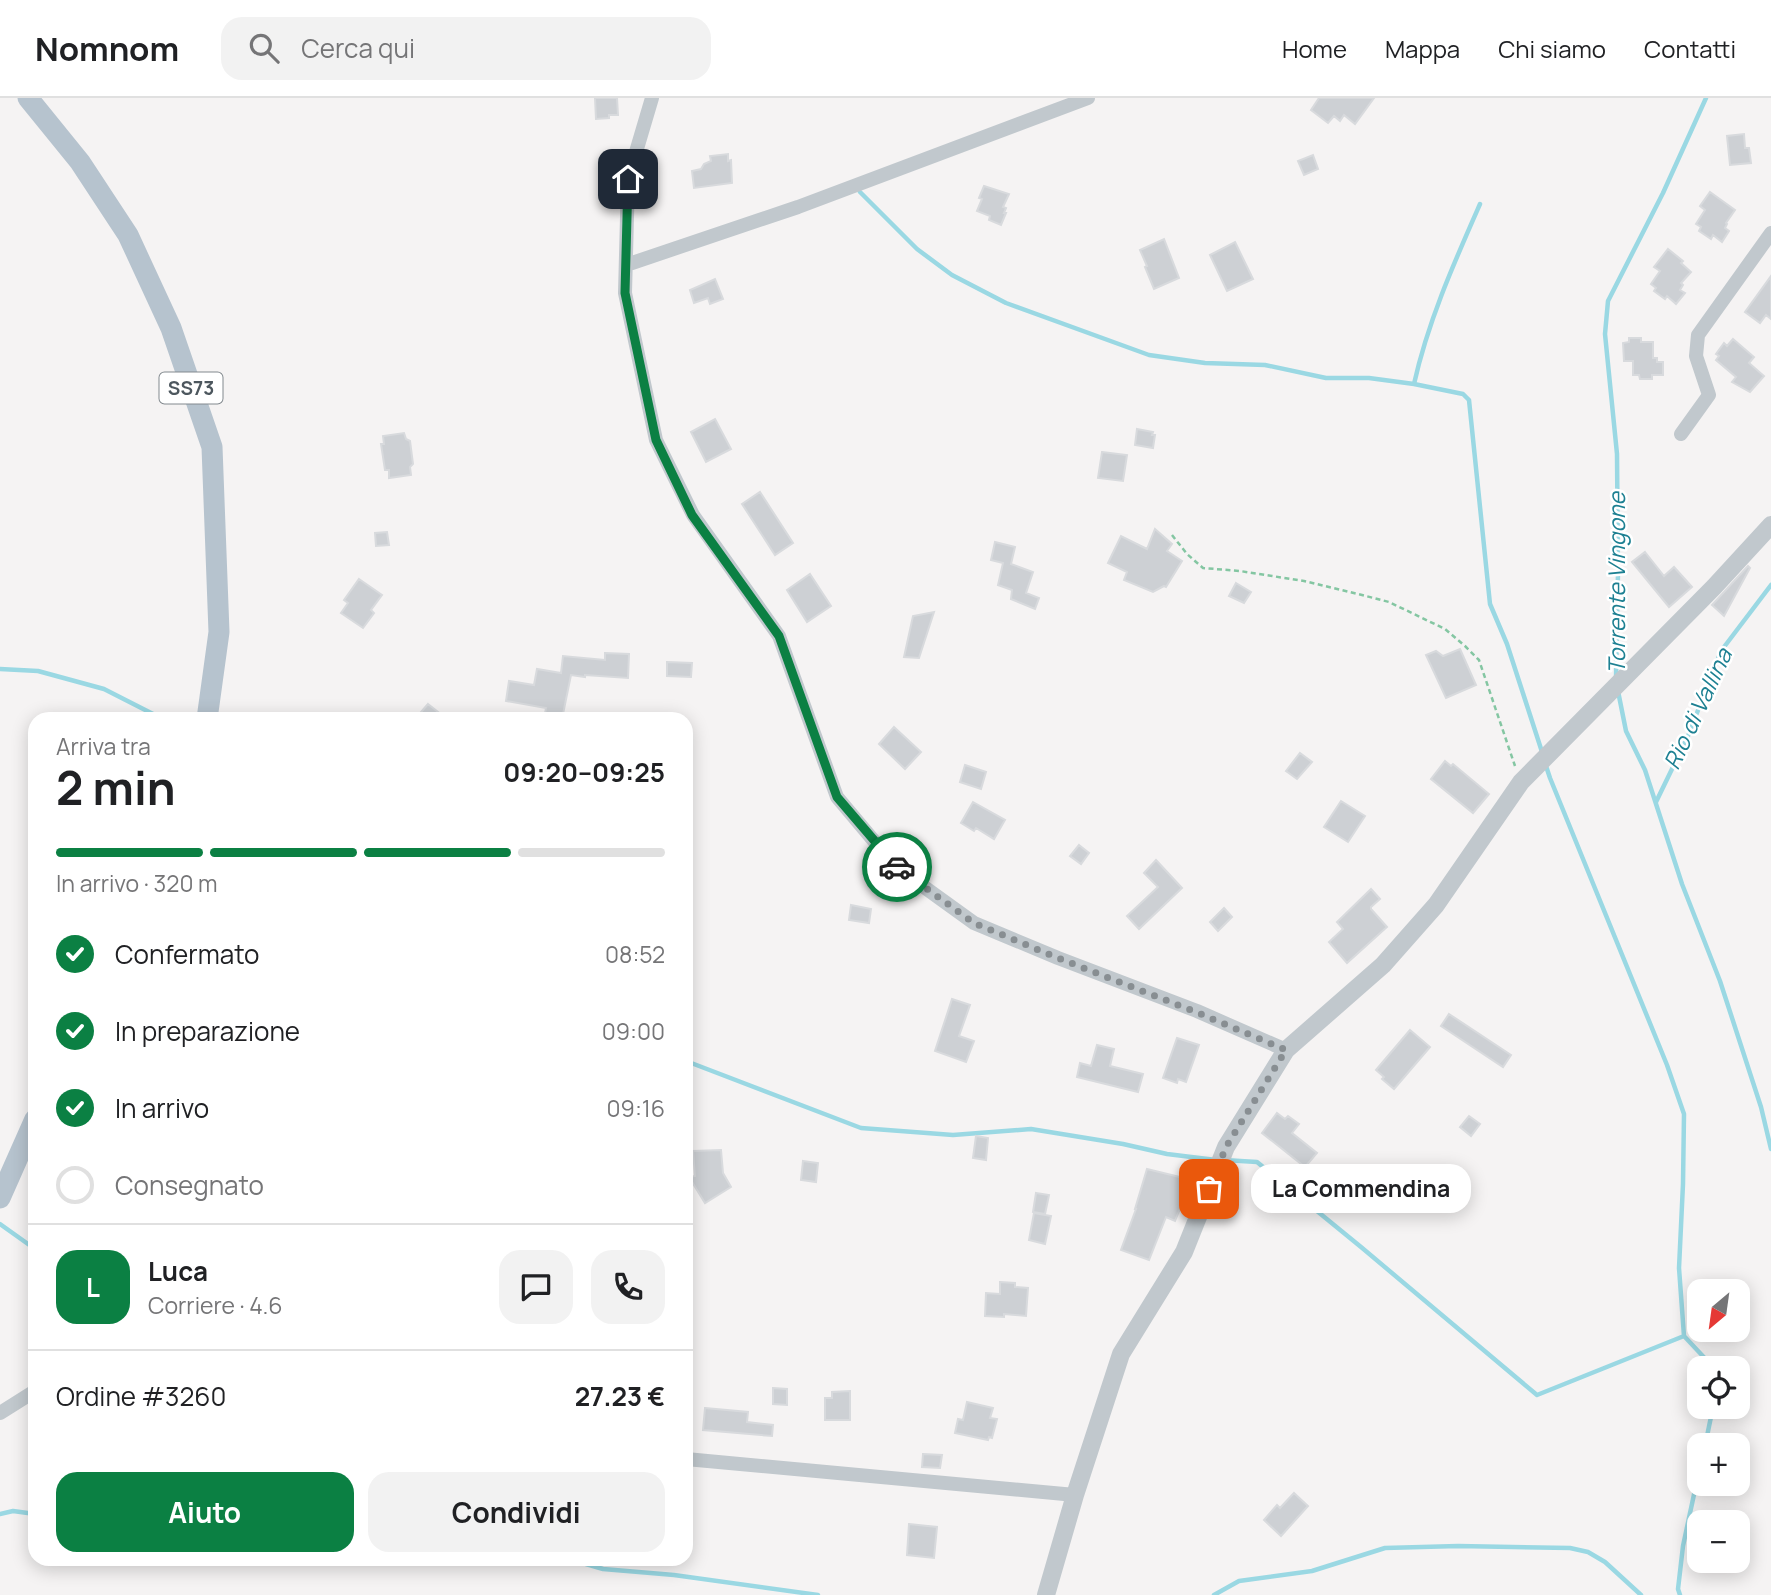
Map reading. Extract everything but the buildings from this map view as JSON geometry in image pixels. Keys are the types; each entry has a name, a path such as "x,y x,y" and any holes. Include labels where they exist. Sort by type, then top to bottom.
{"main road":[{"name":"SS73","path":"28,98 80,162 128,234 171,328 212,447 219,632 208,712"},
{"path":"0,1198 28,1135"}],"street":[{"path":"652,98 628,179 625,293 656,440 692,515 779,636 837,797 895,866 974,923 1286,1050"},
{"path":"626,265 799,207 1088,98"},
{"path":"1681,434 1709,395 1696,356 1698,335 1771,233"},
{"path":"1051,1593 1075,1495 1121,1354 1184,1252 1226,1147 1286,1050 1383,965 1436,905 1521,782 1714,587 1771,525"},
{"path":"0,1413 28,1395"},
{"path":"693,1460 1075,1495"}],"path":[{"path":"1172,535 1203,568 1304,581 1362,595 1389,602 1445,629 1479,660 1521,782"}],"waterway":[{"name":"Torrente Vingone","path":"1616,679 1617,454 1605,334 1608,301 1663,193 1706,98"},
{"path":"860,192 917,249 952,275 1006,303 1149,355 1205,363 1265,365 1326,378 1369,378 1463,394 1469,400 1490,604 1507,644 1543,755"},
{"path":"1414,384 1434,315 1480,204"},
{"name":"Rio di Vallina","path":"1656,802 1688,736 1721,651 1771,585"},
{"path":"0,669 38,671 104,689 149,712"},
{"name":"Torrente Vingone","path":"1618,691 1626,731 1645,770 1682,884 1720,981 1761,1107 1771,1149"},
{"path":"1545,763 1667,1065 1684,1114 1679,1268 1684,1336 1703,1356"},
{"path":"693,1064 861,1128 953,1135 1031,1129 1167,1154 1216,1160"},
{"path":"1224,1160 1257,1162 1537,1395 1684,1336"},
{"path":"0,1224 28,1244"},
{"path":"1708,1433 1711,1419"},
{"path":"1680,1595 1678,1589 1683,1546 1694,1496"},
{"path":"0,1514 13,1511 28,1513"},
{"path":"1214,1595 1239,1581 1312,1571 1385,1548 1458,1546 1570,1548 1588,1552 1605,1562 1641,1595"},
{"path":"593,1566 818,1595"}],"way so far":[{"path":"897,867 974,923 1286,1050 1226,1147 1209,1189"}],"place":[{"name":"La Commendina","path":"1209,1189"}],"route":[{"path":"628,179 625,293 656,440 692,515 779,636 837,797 897,867"}]}
